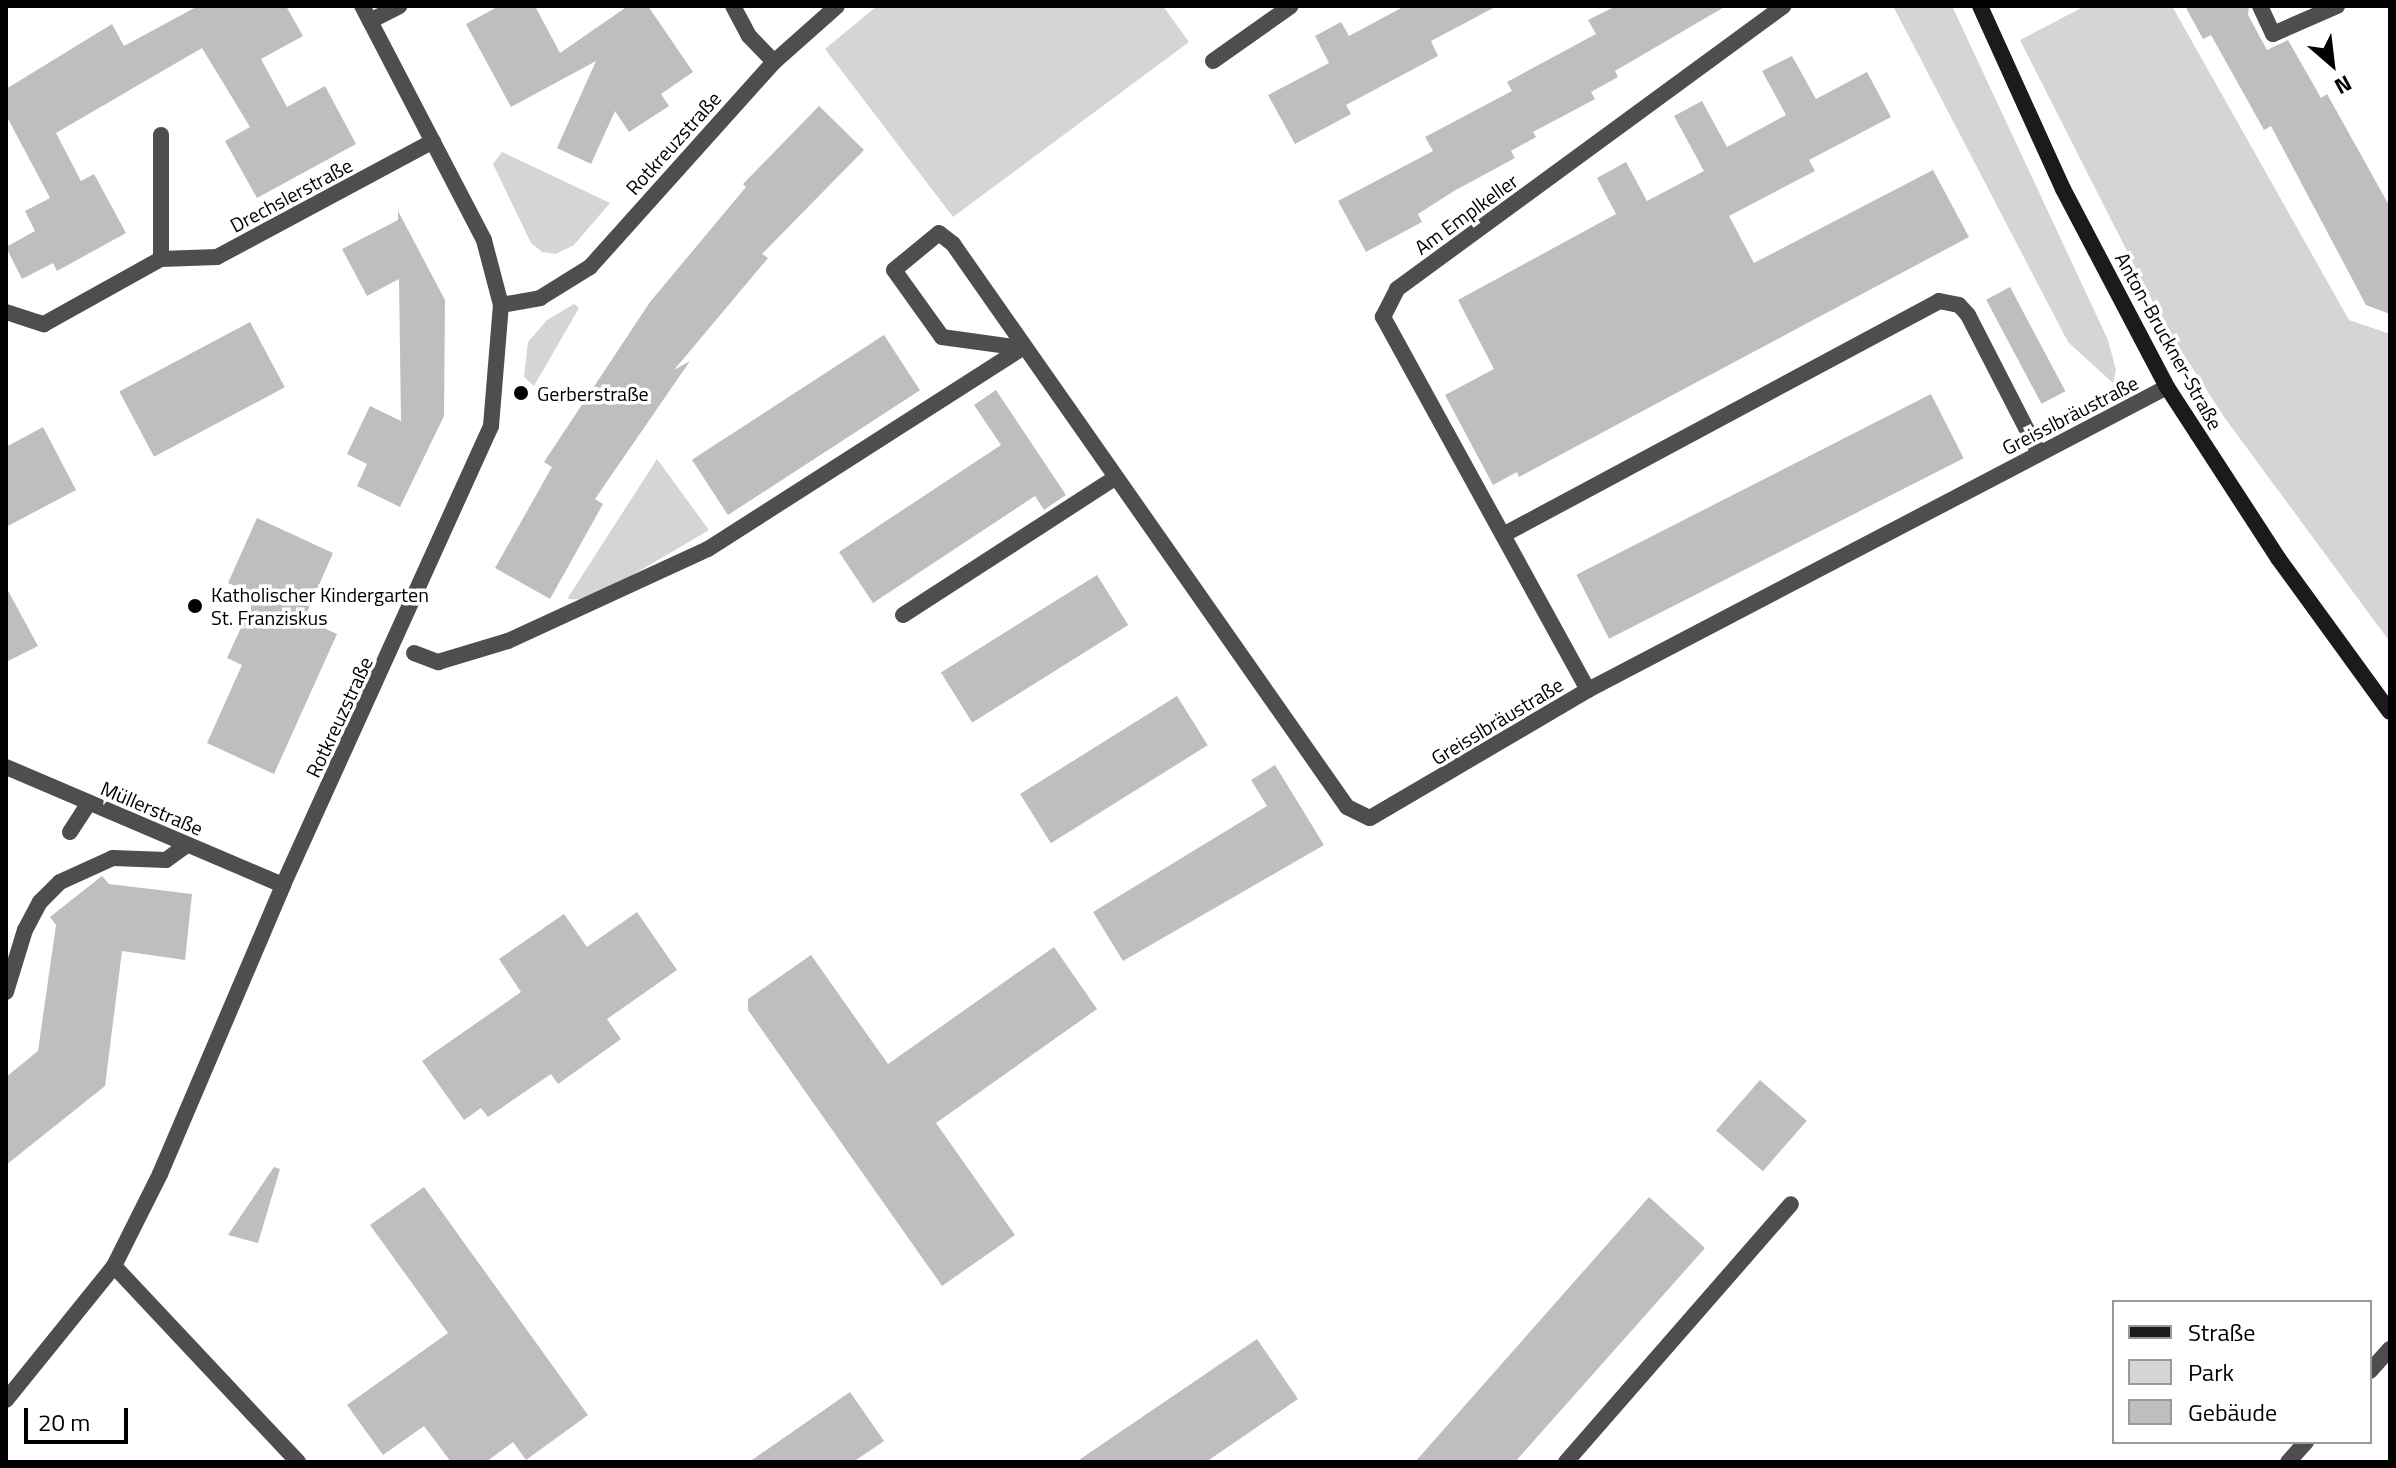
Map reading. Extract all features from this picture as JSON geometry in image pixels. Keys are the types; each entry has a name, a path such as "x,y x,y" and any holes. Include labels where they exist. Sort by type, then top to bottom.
{"main road":[{"name":"Anton-Bruckner-Straße","path":"1980,6 2063,189 2167,387 2278,558 2390,712"}],"street":[{"path":"399,6 366,14 484,240 501,305"},
{"path":"733,6 749,36 774,62"},
{"name":"Rotkreuzstraße","path":"6,1400 114,1266 160,1174 283,885 491,426 501,305 540,298 590,267 774,62 837,6"},
{"path":"1213,61 1291,6"},
{"name":"Am Emplkeller","path":"1588,690 1383,317 1397,289 1784,6"},
{"path":"2260,6 2273,34 2337,6"},
{"path":"161,135 161,259"},
{"name":"Drechslerstraße","path":"6,312 44,324 161,259 217,257 433,141"},
{"name":"Greisslbräustraße","path":"1022,348 942,337 894,270 939,233 964,259 1022,348 1357,815 1382,814 1588,690 2167,387"},
{"path":"1503,535 1939,301 1959,305 1968,315 2039,453"},
{"path":"414,653 438,662 508,641 708,549 1022,348"},
{"path":"903,615 1115,478"},
{"name":"Müllerstraße","path":"6,767 283,885"},
{"path":"70,832 89,803"},
{"path":"6,992 25,930 40,902 60,882 113,858 166,860 187,845"},
{"path":"1566,1462 1791,1204"},
{"path":"114,1266 298,1462"},
{"path":"2372,1369 2390,1349"},
{"path":"2288,1462 2304,1444"}],"green space":[{"path":"877,6 1163,6 1189,42 953,217 825,49"},
{"path":"1893,6 1952,6 2108,340 2116,370 2113,383 2068,342"},
{"path":"2085,6 2172,6 2349,320 2390,334 2390,642 2224,417 2164,324 2020,40"},
{"path":"502,152 610,203 574,245 556,254 542,252 531,243 493,164"},
{"path":"574,304 579,308 534,386 524,377 528,342 547,320"},
{"path":"657,459 709,530 590,600 567,599"}],"building":[{"path":"198,6 286,6 303,36 261,59 287,107 325,86 356,144 257,198 225,141 250,127 202,48 56,133 81,181 94,174 126,233 57,271 53,263 22,279 6,247 35,231 25,211 50,198 6,115 6,89 112,24 124,46"},
{"path":"499,6 535,6 560,53 628,6 648,6 693,72 661,94 669,106 629,132 615,111 591,164 557,148 596,61 511,107 466,24"},
{"path":"1405,6 1497,6 1431,41 1438,56 1346,105 1351,114 1295,144 1268,95 1329,63 1315,36 1341,22 1349,36"},
{"path":"1616,6 1726,6 1615,71 1618,77 1591,92 1595,99 1533,132 1536,137 1511,151 1515,158 1454,191 1418,214 1422,222 1366,252 1338,201 1433,151 1425,137 1512,91 1507,82 1596,34 1588,20"},
{"path":"2185,6 2249,6 2248,15 2267,50 2288,40 2321,98 2327,94 2390,207 2390,314 2366,305 2271,126 2264,130 2211,35 2203,39"},
{"path":"1792,56 1816,99 1867,72 1891,117 1809,160 1815,171 1729,216 1754,263 1933,170 1969,237 1519,477 1517,472 1493,485 1445,395 1494,369 1458,300 1616,214 1597,178 1626,162 1647,201 1704,171 1674,116 1702,101 1727,147 1786,115 1762,71"},
{"path":"819,106 864,150 762,254 768,258 674,370 690,361 595,499 603,504 550,599 495,568 552,467 544,462 650,302 746,187 743,184"},
{"path":"398,211 445,300 444,416 400,507 357,486 367,464 347,454 370,406 401,421 399,279 367,296 342,249 398,220"},
{"path":"2010,287 2065,391 2042,404 1986,300"},
{"path":"250,322 285,387 154,457 119,391"},
{"path":"884,335 920,390 728,515 692,460"},
{"path":"996,390 1066,495 1044,510 1035,496 873,603 839,552 1001,445 974,405"},
{"path":"1931,394 1964,458 1609,639 1576,575"},
{"path":"43,427 76,490 6,527 6,447"},
{"path":"257,518 333,553 304,619 337,634 274,774 207,743 242,665 227,658 256,595 228,583"},
{"path":"1097,575 1128,625 972,723 941,673"},
{"path":"6,587 38,646 6,662"},
{"path":"1177,696 1208,745 1051,843 1020,794"},
{"path":"1275,765 1324,845 1123,961 1093,912 1267,806 1251,780"},
{"path":"102,876 109,884 192,894 185,960 122,951 105,1086 6,1165 6,1077 38,1051 56,925 50,917"},
{"path":"637,912 677,970 607,1019 621,1039 558,1084 551,1074 488,1117 481,1108 464,1120 422,1061 521,992 499,959 564,914 587,947"},
{"path":"1054,947 1097,1009 936,1123 1015,1235 942,1286 748,1010 748,999 811,955 888,1064"},
{"path":"1760,1080 1807,1121 1763,1171 1716,1131"},
{"path":"274,1167 280,1169 258,1243 228,1235"},
{"path":"424,1187 588,1415 526,1460 513,1442 486,1462 451,1462 424,1426 383,1455 347,1405 448,1333 370,1225"},
{"path":"1649,1197 1705,1248 1515,1462 1415,1462"},
{"path":"1257,1339 1298,1399 1206,1462 1076,1462"},
{"path":"850,1392 884,1441 853,1462 749,1462"}],"place":[{"name":"Gerberstraße","path":"521,393"},
{"name":"Katholischer Kindergarten St. Franziskus","path":"195,606"}]}
